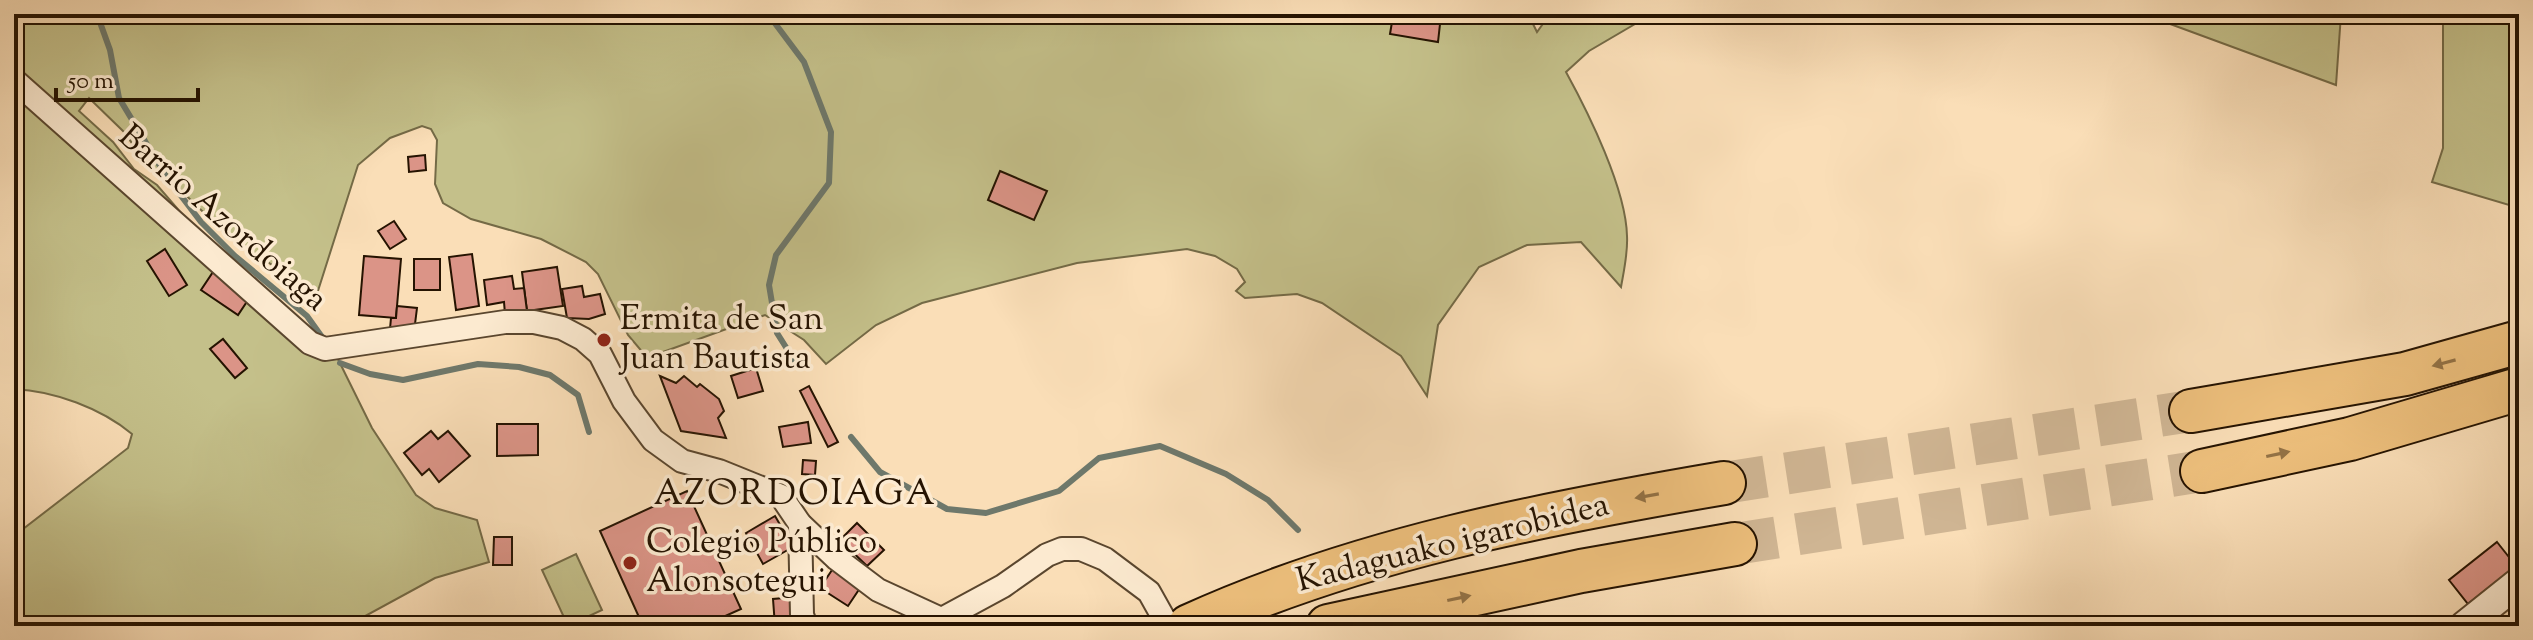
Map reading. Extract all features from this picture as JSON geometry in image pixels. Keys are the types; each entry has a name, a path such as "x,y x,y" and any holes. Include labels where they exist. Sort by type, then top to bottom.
{"highway":[{"path":"2191,411 2405,374 2519,342"},
{"path":"2202,471 2350,439 2519,389"},
{"name":"Kadaguako igarobidea","path":"1189,626 1237,604 1341,567 1573,509 1724,483"},
{"name":"Kadaguako igarobidea","path":"1328,626 1581,571 1735,544"}],"street":[{"name":"Barrio Azordoiaga","path":"14,80 310,343 325,349 505,322 534,322 562,328 583,339 600,354 624,401 653,440 682,461 719,471 781,496 800,524 837,559 878,590 935,622 1003,586 1047,555 1062,549 1081,549 1105,559 1149,592 1168,626"},
{"path":"800,524 802,615 806,626"},
{"path":"2464,626 2519,582"}],"shaded area":[{"path":"14,14 1528,14 1537,32 1550,14 1652,14 1589,51 1566,72 1595,130 1620,196 1627,242 1621,287 1581,242 1527,245 1479,267 1438,325 1427,396 1401,356 1322,303 1297,294 1245,298 1236,291 1245,282 1237,269 1215,256 1187,249 1077,263 922,303 876,325 826,364 804,340 765,315 663,352 644,354 628,335 598,274 586,262 541,239 471,219 443,203 435,184 437,140 431,129 422,126 390,138 358,165 317,294 229,237 166,176 148,166 124,132 89,98 79,111 113,142 134,169 157,185 207,243 331,345 372,428 416,495 435,508 477,520 489,562 435,578 347,626 14,626 14,536 128,448 132,434 106,416 76,402 45,393 14,389"},
{"path":"2143,14 2341,14 2336,85"},
{"path":"2443,14 2519,14 2519,208 2432,182 2443,148"},
{"path":"576,554 602,610 568,626 542,570"}],"building":[{"path":"1393,16 1440,24 1438,42 1390,34"},
{"path":"425,155 426,170 409,172 408,157"},
{"path":"1000,171 1047,191 1034,220 988,200"},
{"path":"394,221 406,239 390,249 378,231"},
{"path":"165,249 187,285 169,296 147,261"},
{"path":"472,254 479,306 456,310 449,257"},
{"path":"364,256 401,259 396,318 359,315"},
{"path":"414,259 440,259 440,290 414,290"},
{"path":"557,267 563,306 527,311 522,272"},
{"path":"213,272 250,297 238,315 201,290"},
{"path":"512,276 514,289 524,288 527,311 505,314 504,302 487,305 484,280"},
{"path":"582,286 584,297 600,294 605,314 589,319 567,318 562,289"},
{"path":"397,306 417,308 414,332 390,329 391,318 396,318"},
{"path":"223,339 247,368 235,378 210,349"},
{"path":"756,368 763,391 738,398 731,376"},
{"path":"660,376 676,383 684,376 719,399 724,411 718,418 726,438 681,431"},
{"path":"809,386 838,442 828,447 800,391"},
{"path":"808,422 811,443 783,447 779,427"},
{"path":"497,424 538,424 538,455 497,456"},
{"path":"431,431 438,439 448,431 470,456 439,482 429,469 422,475 404,453"},
{"path":"803,460 816,461 815,475 802,474"},
{"path":"687,491 741,609 703,626 643,626 600,531"},
{"path":"775,516 793,547 763,564 746,533"},
{"path":"857,523 884,550 867,566 840,540"},
{"path":"494,537 512,537 512,565 493,565"},
{"path":"2497,542 2516,566 2468,604 2449,580"},
{"path":"834,567 862,585 848,606 820,588"},
{"path":"795,597 798,626 775,626 773,599"}],"waterway":[{"path":"97,14 110,50 119,98 166,176 201,222 235,256 307,316 322,337"},
{"path":"768,14 804,62 831,132 829,183 776,255 769,285 777,333 794,360"},
{"path":"340,363 370,374 403,380 478,364 519,367 550,375 578,395 589,432"},
{"path":"851,437 880,472 947,509 986,513 1059,491 1099,458 1160,446 1226,474 1268,500 1298,530"}],"tunnel":[{"path":"1724,483 2191,411"},
{"path":"1735,544 2202,471"}],"place":[{"name":"Ermita de San Juan Bautista","path":"604,340"},
{"name":"Colegio Público Alonsotegui","path":"630,563"}],"district":[{"name":"AZORDOIAGA","path":"795,495"}]}
